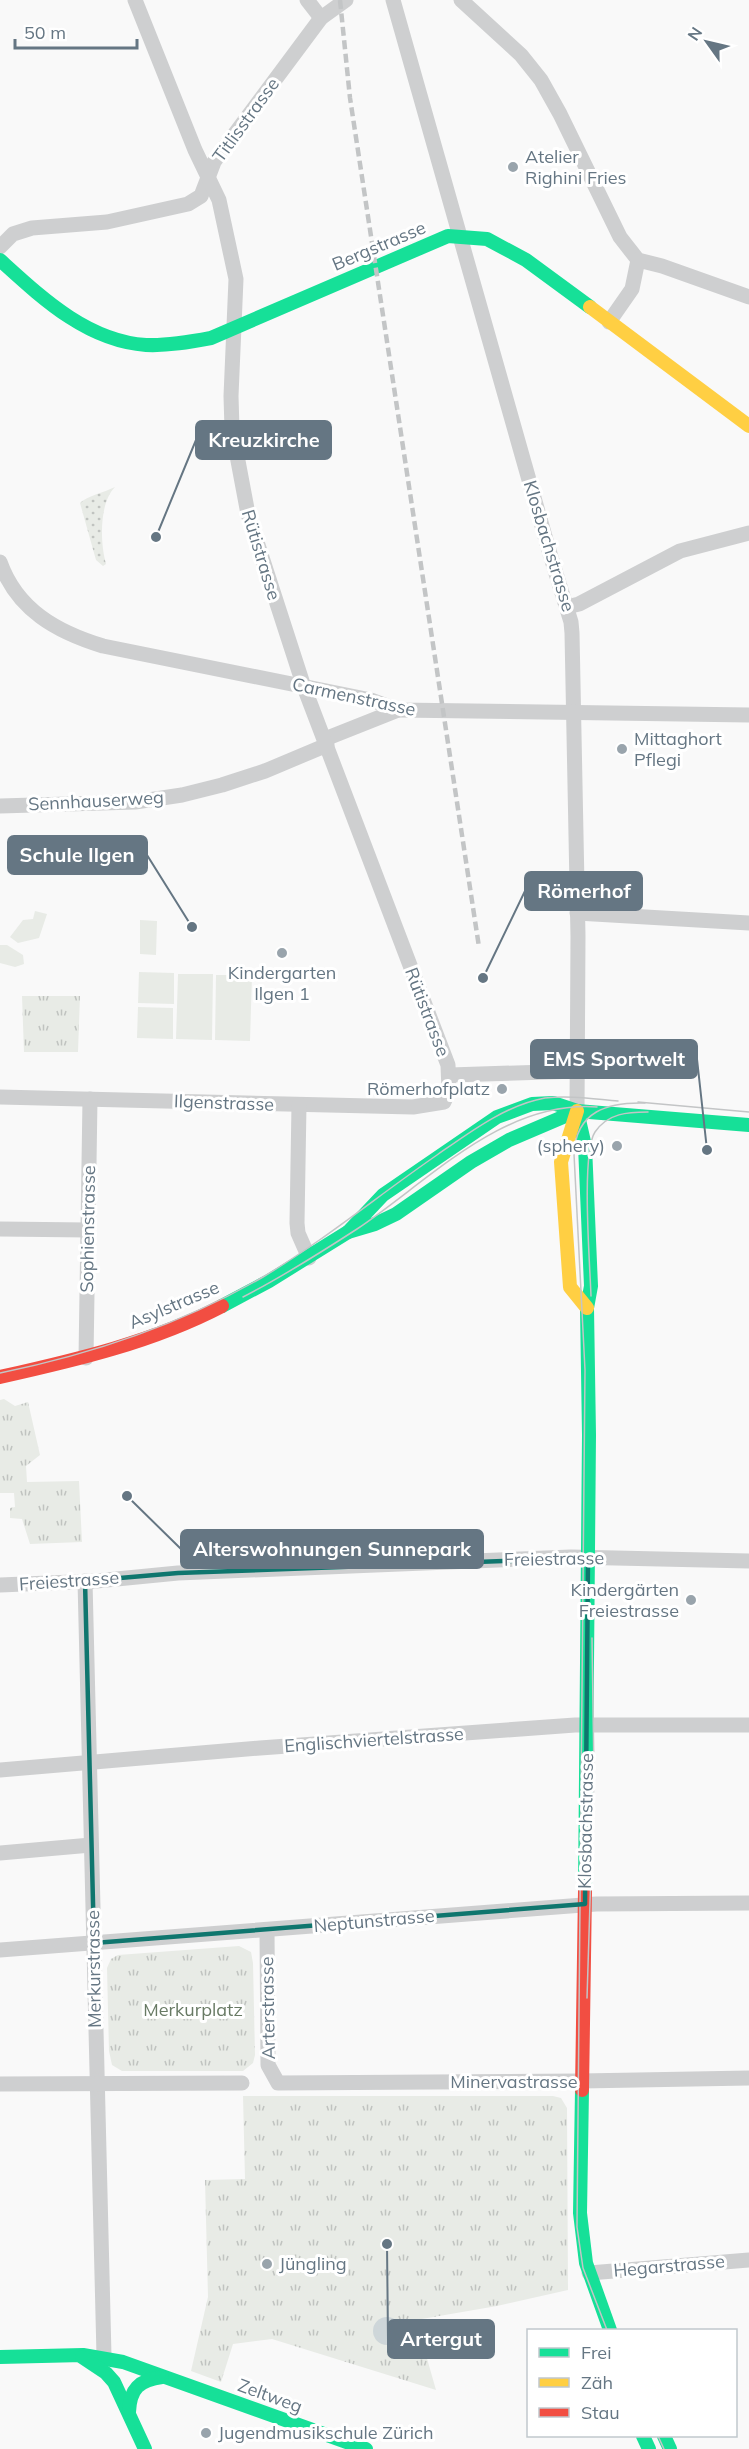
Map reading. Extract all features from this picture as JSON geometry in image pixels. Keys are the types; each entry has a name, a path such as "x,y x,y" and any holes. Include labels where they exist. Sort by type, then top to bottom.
{"main road":[{"name":"Bergstrasse","path":"0,260 65,316 98,334 133,344 160,346 203,340 235,328 367,269 448,236 496,242 526,260 749,426"},
{"name":"Asylstrasse","path":"0,1377 86,1358 148,1337 216,1309 309,1258 348,1232 383,1195 497,1117 532,1104 554,1104 577,1111 749,1125"},
{"name":"Asylstrasse","path":"348,1232 375,1224 396,1214 471,1162 509,1140 577,1111"},
{"name":"Klosbachstrasse","path":"577,1111 561,1162 570,1287 587,1308"},
{"name":"Klosbachstrasse","path":"577,1111 585,1146 591,1286 587,1308 589,1435 587,1726 580,2213 589,2273 609,2329"},
{"name":"Zeltweg","path":"0,2357 104,2356 142,2366 162,2377 366,2449"},
{"path":"82,2357 106,2373 120,2392 145,2449"},
{"path":"129,2412 129,2400 136,2385 149,2378 162,2377"}],"street":[{"name":"Rütistrasse","path":"135,0 195,150 219,200 236,279 231,396 232,429 248,514 304,687 450,1075 450,1091 447,1099"},
{"path":"307,0 326,14"},
{"name":"Titlisstrasse","path":"0,247 13,234 32,228 107,222 192,203 201,196 219,154 326,14 346,0"},
{"name":"Klosbachstrasse","path":"393,0 567,607 572,633 577,913 577,1111"},
{"path":"461,0 521,54 541,80 620,237 638,260 662,266 749,297"},
{"path":"609,322 632,289 638,260"},
{"path":"567,607 579,604 680,551 749,533"},
{"name":"Carmenstrasse","path":"0,562 12,587 26,606 44,621 73,637 103,646 371,700 398,710 749,714"},
{"name":"Sennhauserweg","path":"0,806 135,802 182,795 265,771 398,710"},
{"path":"577,913 749,923"},
{"path":"450,1075 578,1071"},
{"name":"Ilgenstrasse","path":"0,1097 413,1107 440,1104 447,1099"},
{"name":"Sophienstrasse","path":"86,1358 90,1099"},
{"path":"299,1105 297,1223 298,1233 309,1258"},
{"path":"0,1229 88,1230"},
{"name":"Freiestrasse","path":"0,1586 178,1573 588,1557 591,1559 749,1561"},
{"name":"Merkurstrasse","path":"85,1581 104,2356"},
{"name":"Englischviertelstrasse","path":"0,1770 260,1748 587,1726 749,1725"},
{"path":"0,1853 91,1845"},
{"name":"Neptunstrasse","path":"0,1950 267,1931 585,1904 749,1903"},
{"name":"Arterstrasse","path":"267,1931 268,2065 278,2083"},
{"name":"Minervastrasse","path":"278,2083 749,2078"},
{"path":"0,2084 242,2083"},
{"name":"Hegarstrasse","path":"589,2273 749,2260"}],"highlighted area":[{"path":"588,1558 585,1904 94,1943 85,1581 178,1573"}],"green space":[{"path":"115,487 106,503 102,524 106,564 103,566 96,560 80,503"},
{"path":"35,911 47,914 39,938 18,943 10,937 23,920 33,919"},
{"path":"140,920 157,921 156,955 140,954"},
{"path":"0,945 7,945 23,955 24,964 15,967 0,963"},
{"path":"139,972 174,973 174,1004 138,1003"},
{"path":"178,974 213,974 212,1040 176,1039"},
{"path":"216,975 252,975 250,1041 215,1040"},
{"path":"22,996 80,996 78,1052 24,1052"},
{"path":"138,1007 173,1008 173,1039 137,1038"},
{"path":"4,1399 15,1406 28,1402 40,1455 26,1466 27,1482 79,1481 82,1542 30,1544 22,1519 10,1518 10,1508 15,1507 14,1493 0,1493 0,1400"},
{"name":"Merkurplatz","path":"239,1946 251,1952 253,1963 255,2055 253,2063 243,2071 122,2071 112,2065 109,2051 107,1968 111,1959 118,1955"},
{"path":"243,2096 553,2096 561,2098 567,2108 568,2290 497,2306 416,2320 436,2390 272,2339 233,2344 221,2382 191,2371 208,2297 205,2180 245,2179"}],"shaded area":[{"path":"387,2317 397,2321 401,2331 397,2341 387,2345 377,2341 373,2331 377,2321"}],"tram line":[{"path":"0,1373 69,1357 135,1336 200,1310 232,1294 307,1248 415,1170 502,1113 531,1102 554,1097 618,1101"},
{"path":"638,1102 749,1112"},
{"path":"607,2329 583,2268 577,2227 585,1370 574,1154 576,1139 581,1128 596,1112 619,1104 645,1103"},
{"path":"243,1297 357,1229 440,1167 499,1130 530,1116 563,1108 597,1107"},
{"path":"591,1296 587,1185 591,1144 595,1132 612,1117 626,1113 648,1112"},
{"path":"587,1998 594,1775 592,1638"},
{"path":"658,2437 664,2449"}],"railway":[{"path":"340,0 350,98 479,947"}],"traffic: fast":[{"path":"0,260 49,303 85,326 125,342 146,345 211,338 448,236 487,239 526,260 590,307"},
{"path":"222,1306 269,1281 348,1232 383,1195 497,1117 532,1104 553,1103 577,1111 749,1125"},
{"path":"577,1111 585,1146 591,1286 587,1308 589,1435 585,1891"},
{"path":"348,1232 375,1224 396,1214 471,1162 509,1140 577,1111"},
{"path":"582,2090 580,2213 586,2263 610,2329"},
{"path":"0,2357 83,2355 123,2362 366,2449"},
{"path":"82,2357 106,2373 114,2382 145,2449"},
{"path":"129,2412 131,2397 137,2387 147,2380 162,2377"},
{"path":"643,2437 649,2449"},
{"path":"664,2437 670,2449"}],"traffic: slow":[{"path":"590,307 749,426"},
{"path":"577,1111 561,1162 570,1287 587,1308"}],"traffic: jam":[{"path":"0,1377 114,1349 169,1330 222,1306"},
{"path":"582,2090 585,1891"}],"place":[{"name":"Atelier Righini Fries","path":"513,167"},
{"name":"Kreuzkirche","path":"156,537"},
{"name":"Mittaghort Pflegi","path":"622,749"},
{"name":"Schule Ilgen","path":"192,927"},
{"name":"Kindergarten Ilgen 1","path":"282,953"},
{"name":"Römerhof","path":"483,978"},
{"name":"Römerhofplatz","path":"502,1089"},
{"name":"(sphery)","path":"617,1146"},
{"name":"EMS Sportwelt","path":"707,1150"},
{"name":"Alterswohnungen Sunnepark","path":"127,1496"},
{"name":"Kindergärten Freiestrasse","path":"691,1600"},
{"name":"Artergut","path":"387,2244"},
{"name":"Jüngling","path":"267,2264"},
{"name":"Jugendmusikschule Zürich","path":"206,2433"}]}
